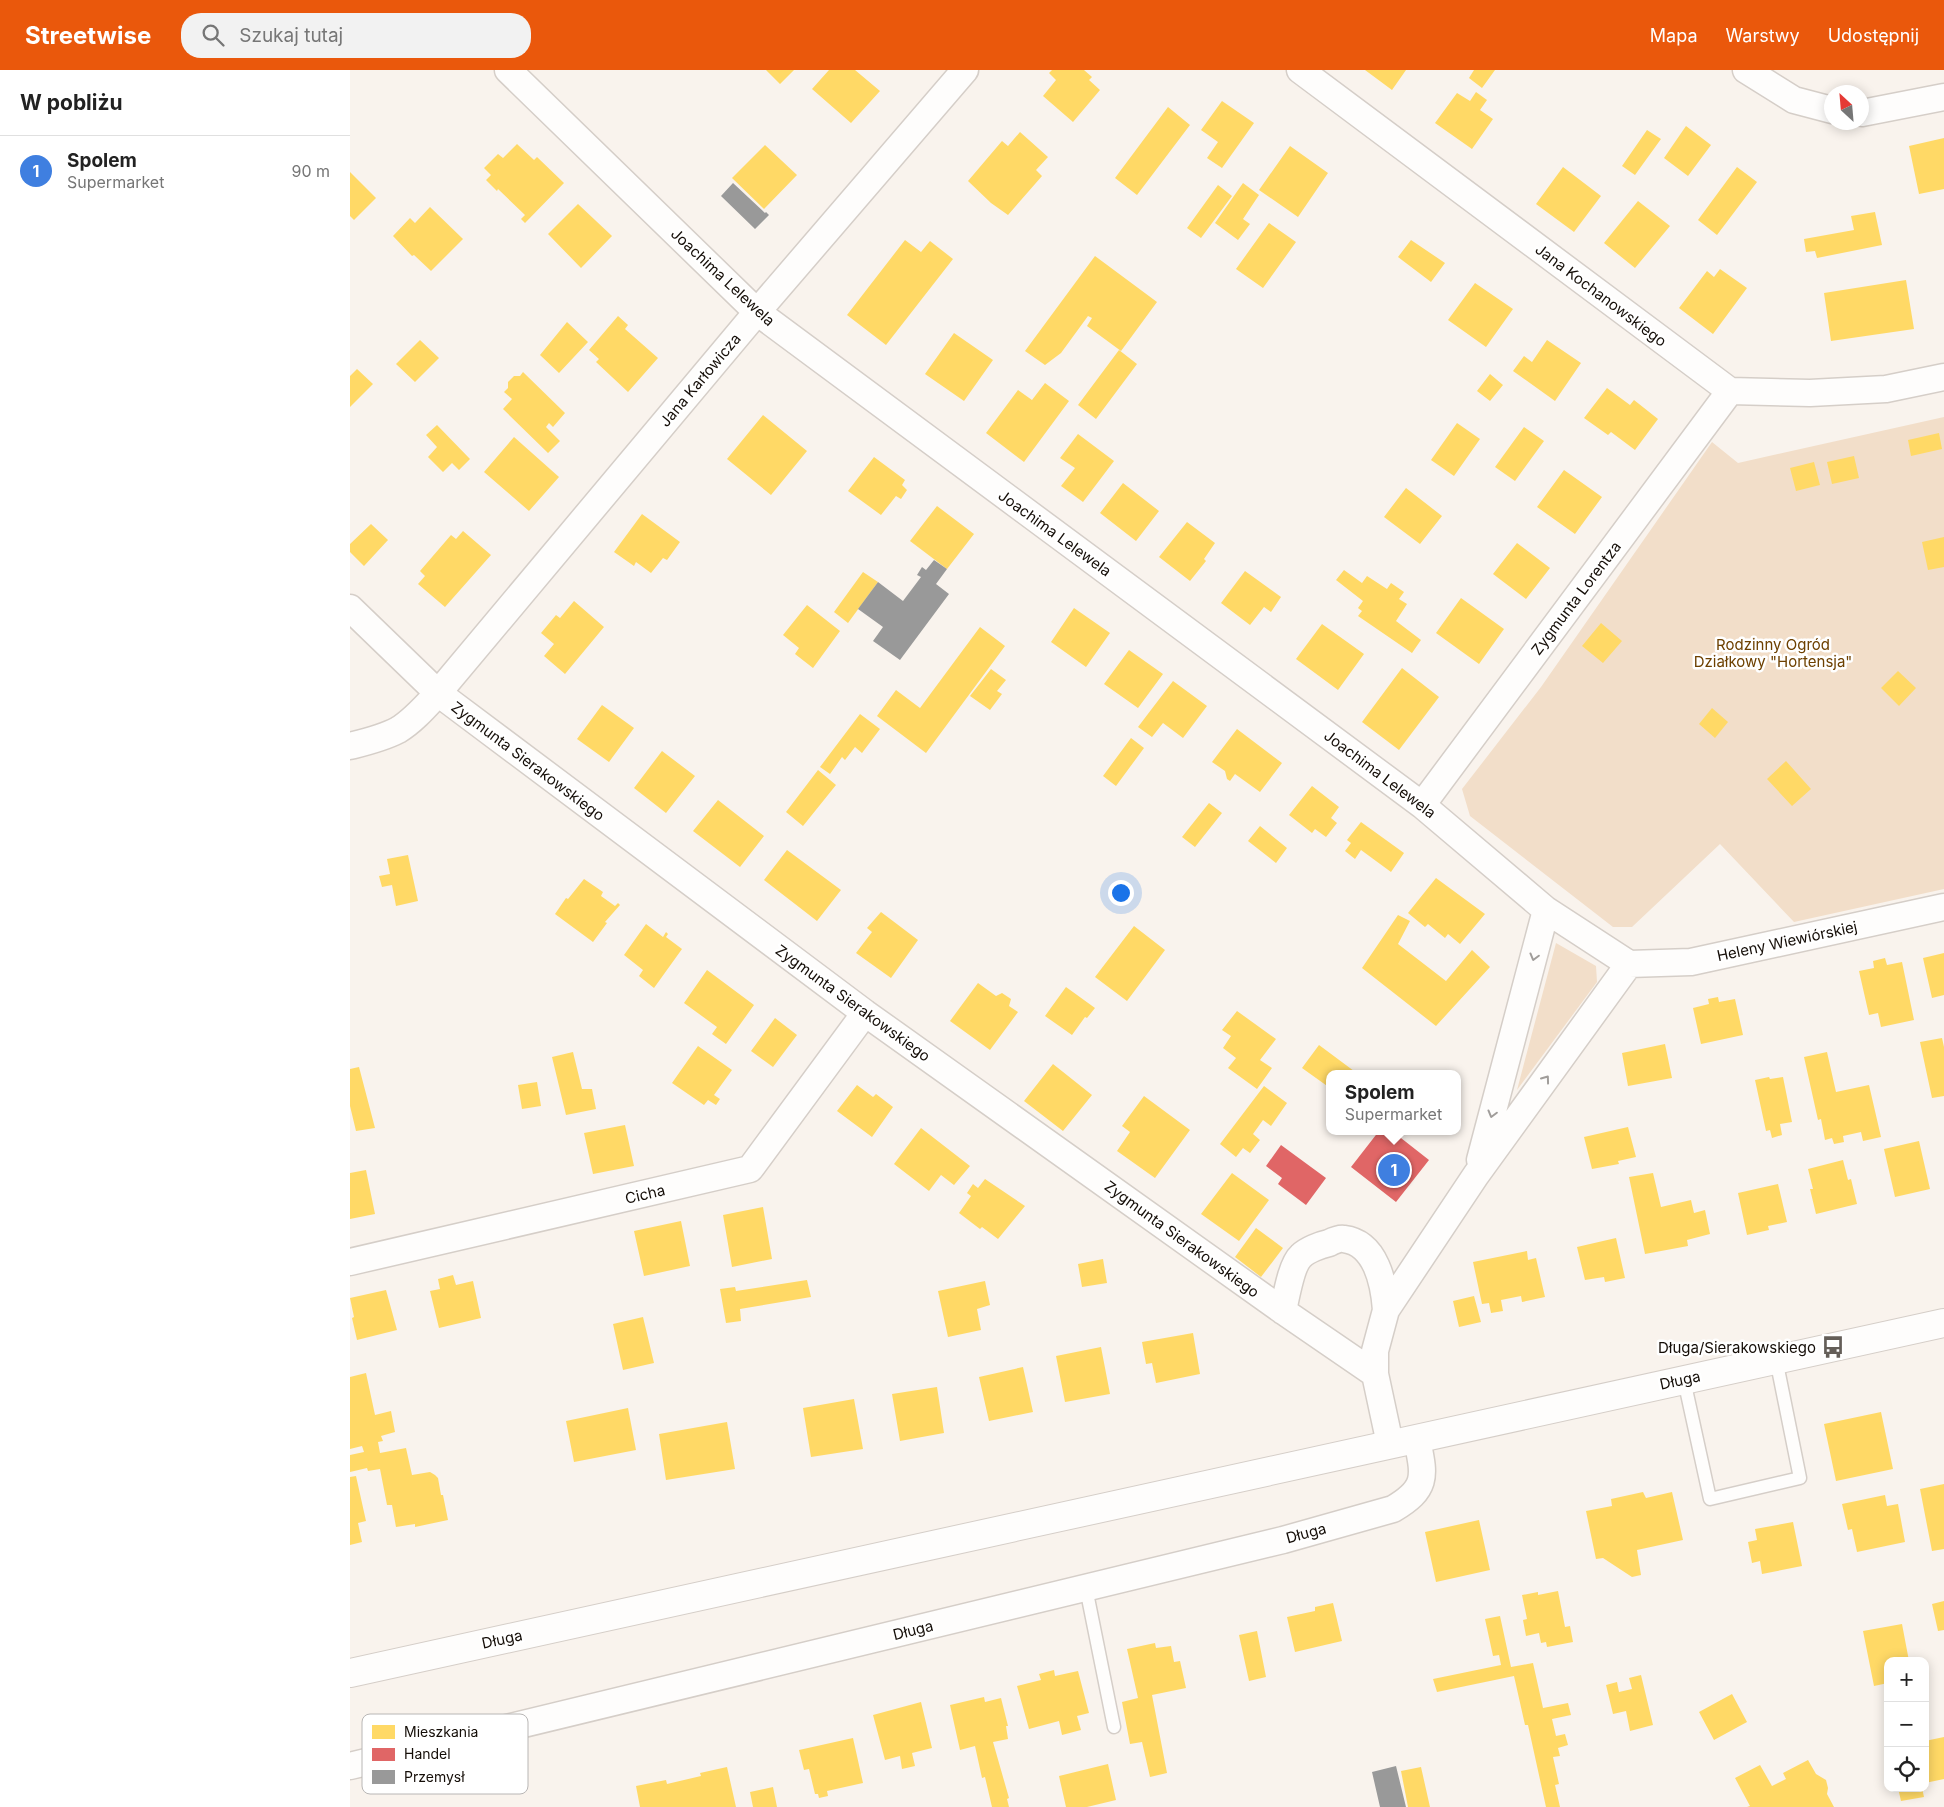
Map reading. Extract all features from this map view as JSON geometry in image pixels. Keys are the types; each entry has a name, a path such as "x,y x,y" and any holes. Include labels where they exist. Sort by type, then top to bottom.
{"main road":[{"name":"Długa","path":"350,1673 1944,1323"}],"street":[{"name":"Joachima Lelewela","path":"508,70 757,312 1422,805 1546,910 1629,964"},
{"name":"Jana Karłowicza","path":"350,746 377,739 398,729 417,715 438,693 757,312 965,70"},
{"name":"Jana Kochanowskiego","path":"1300,70 1730,391"},
{"path":"1746,70 1794,100 1824,108"},
{"path":"1869,112 1944,97"},
{"path":"1730,391 1810,393 1886,390 1944,377"},
{"name":"Zygmunta Lorentza","path":"1422,805 1730,391"},
{"name":"Zygmunta Sierakowskiego","path":"350,608 438,693 865,1013 1283,1311 1375,1374"},
{"name":"Heleny Wiewiórskiej","path":"1629,964 1691,962 1944,906"},
{"path":"1476,1175 1546,910"},
{"path":"1386,1310 1476,1175 1629,964"},
{"name":"Cicha","path":"350,1262 750,1170 865,1013"},
{"path":"1283,1311 1289,1281 1300,1257 1321,1245 1343,1239 1357,1244 1373,1258 1385,1291 1386,1310 1376,1351 1375,1374 1390,1444"},
{"name":"Długa","path":"528,1723 1282,1540 1394,1509 1408,1500 1417,1490 1423,1473 1417,1439"}],"lane":[{"path":"1684,1380 1710,1499 1800,1478 1776,1359"},
{"path":"1086,1588 1114,1727"}],"green space":[{"name":"Rodzinny Ogród Działkowy \"Hortensja\"","path":"1944,417 1944,889 1794,922 1720,844 1632,927 1613,927 1470,816 1462,789 1541,687 1712,442 1738,463"},
{"path":"1556,943 1596,966 1597,982 1517,1090"}],"building: Mieszkania":[{"path":"766,70 794,70 780,84"},
{"path":"829,70 855,70 880,91 851,123 812,89"},
{"path":"1052,70 1084,70 1092,77 1089,80 1100,90 1073,122 1043,96 1056,80 1049,73"},
{"path":"1365,70 1406,70 1392,90"},
{"path":"1474,70 1495,70 1482,88 1469,78"},
{"path":"1476,92 1487,100 1480,110 1493,119 1472,149 1435,123 1457,93 1470,101"},
{"path":"1222,101 1254,123 1222,168 1207,158 1218,142 1201,130"},
{"path":"1168,107 1190,125 1137,195 1115,178"},
{"path":"1686,126 1711,145 1688,176 1664,158"},
{"path":"1647,130 1661,139 1635,175 1622,166"},
{"path":"1020,132 1048,157 1036,170 1042,176 1008,215 991,203 968,181 1002,141 1008,146"},
{"path":"1944,138 1944,189 1919,194 1909,146"},
{"path":"517,144 534,160 537,157 564,183 525,223 521,219 525,215 486,180 491,175 484,168 498,154 503,158"},
{"path":"765,145 797,175 764,209 732,178"},
{"path":"1290,146 1328,173 1298,217 1259,190"},
{"path":"1563,167 1601,196 1574,232 1536,204"},
{"path":"1737,167 1757,182 1717,235 1698,220"},
{"path":"350,172 376,198 354,220 350,216"},
{"path":"1243,183 1259,195 1243,219 1250,224 1238,240 1215,223"},
{"path":"1218,185 1232,196 1201,238 1187,228"},
{"path":"1638,201 1670,226 1635,268 1604,243"},
{"path":"578,204 612,236 581,268 548,234"},
{"path":"430,207 463,239 431,271 414,255 412,256 393,236 410,218 415,223"},
{"path":"1875,212 1882,245 1817,258 1815,251 1806,252 1804,239 1854,230 1851,216"},
{"path":"1269,223 1296,242 1263,288 1236,269"},
{"path":"905,240 921,252 930,241 953,259 886,345 847,315"},
{"path":"1411,240 1445,263 1431,282 1398,257"},
{"path":"1095,256 1157,302 1121,351 1087,326 1092,318 1088,316 1061,353 1045,365 1025,351"},
{"path":"1720,269 1747,288 1713,334 1679,308 1707,271 1714,277"},
{"path":"1906,280 1914,329 1831,341 1824,293"},
{"path":"1475,283 1513,309 1486,347 1448,320"},
{"path":"618,316 628,325 625,329 658,358 628,392 596,362 599,359 589,350"},
{"path":"567,322 588,342 559,373 540,355"},
{"path":"954,333 993,360 964,401 925,374"},
{"path":"420,340 439,358 415,382 396,364"},
{"path":"1547,340 1581,363 1555,401 1513,371 1524,356 1532,362"},
{"path":"1119,350 1137,364 1096,419 1078,405"},
{"path":"357,369 373,384 350,407 350,376"},
{"path":"523,372 565,413 553,427 549,423 546,427 560,441 548,453 503,409 512,399 504,392 508,388 508,382 514,376 520,376"},
{"path":"1490,374 1503,385 1490,401 1477,391"},
{"path":"1045,383 1069,401 1024,462 986,433 1018,390 1032,400"},
{"path":"1607,388 1630,405 1634,400 1658,419 1635,450 1611,432 1608,435 1584,418"},
{"path":"763,415 807,451 771,495 727,459"},
{"path":"1457,423 1480,439 1454,476 1431,460"},
{"path":"437,425 470,459 459,470 452,463 443,472 428,457 437,447 426,435"},
{"path":"1524,427 1544,441 1515,481 1495,467"},
{"path":"1939,433 1942,449 1911,456 1908,440"},
{"path":"1078,434 1114,461 1083,502 1061,486 1075,468 1060,458"},
{"path":"514,437 559,477 529,511 484,472"},
{"path":"1854,456 1859,478 1832,484 1827,462"},
{"path":"874,457 905,480 902,485 907,490 901,499 896,496 881,515 848,491"},
{"path":"1814,462 1820,485 1796,491 1790,468"},
{"path":"1564,470 1602,497 1575,534 1537,507"},
{"path":"1123,483 1159,511 1136,541 1100,513"},
{"path":"1406,488 1442,516 1420,544 1384,517"},
{"path":"937,506 974,534 947,569 910,541"},
{"path":"642,514 680,542 667,560 663,558 651,573 636,562 634,566 614,552"},
{"path":"1187,522 1215,543 1204,559 1206,561 1190,581 1159,557"},
{"path":"371,524 388,540 364,566 350,552 350,544"},
{"path":"463,531 491,555 445,607 418,584 425,576 420,571 451,535 456,539"},
{"path":"1944,537 1944,567 1928,570 1922,542"},
{"path":"1517,543 1550,568 1526,599 1493,574"},
{"path":"1344,570 1362,583 1367,576 1387,589 1391,583 1404,592 1399,599 1407,604 1396,621 1421,640 1412,653 1358,616 1362,611 1358,608 1363,601 1336,580"},
{"path":"1245,571 1281,597 1271,612 1264,607 1250,625 1221,603"},
{"path":"863,572 878,582 848,623 834,612"},
{"path":"1461,598 1504,629 1479,664 1436,633"},
{"path":"574,601 604,627 565,674 544,656 554,644 541,633 556,615 560,618"},
{"path":"807,605 840,631 813,668 795,654 799,648 783,635"},
{"path":"1074,608 1110,633 1086,667 1051,642"},
{"path":"1601,623 1622,641 1603,663 1582,646"},
{"path":"1322,624 1364,654 1338,690 1296,659"},
{"path":"980,627 1005,646 926,753 877,716 896,690 920,708"},
{"path":"1129,650 1163,674 1138,708 1104,684"},
{"path":"1402,668 1439,697 1399,750 1362,722"},
{"path":"991,669 1006,680 997,691 1002,694 990,710 970,696"},
{"path":"1898,671 1916,688 1899,706 1881,688"},
{"path":"1173,681 1207,706 1183,738 1163,723 1152,737 1138,727"},
{"path":"602,705 634,728 609,762 577,739"},
{"path":"1712,708 1728,722 1715,738 1699,724"},
{"path":"860,714 880,729 862,753 855,747 845,760 842,757 830,774 820,767"},
{"path":"1237,729 1282,763 1260,792 1235,774 1230,781 1227,779 1225,771 1212,762"},
{"path":"1131,738 1144,748 1116,786 1103,776"},
{"path":"662,751 695,776 666,813 634,788"},
{"path":"1786,761 1811,789 1792,806 1767,779"},
{"path":"818,770 836,785 803,826 786,812"},
{"path":"1312,786 1339,807 1331,818 1337,823 1326,837 1315,829 1312,833 1289,815"},
{"path":"718,800 764,836 740,867 693,831"},
{"path":"1209,803 1222,813 1195,847 1182,837"},
{"path":"1361,822 1404,853 1391,872 1361,850 1355,859 1345,851 1351,843 1347,840"},
{"path":"1260,826 1287,848 1276,863 1248,841"},
{"path":"787,850 841,890 817,921 764,880"},
{"path":"408,855 418,901 396,906 392,885 382,887 379,876 390,874 387,859"},
{"path":"1436,878 1485,914 1460,944 1448,934 1445,938 1428,924 1425,927 1408,913"},
{"path":"584,879 603,892 601,896 615,906 618,903 620,905 605,922 607,923 593,942 555,914 566,898 568,899"},
{"path":"881,912 918,940 891,978 856,953 872,932 867,928"},
{"path":"1398,915 1410,921 1398,944 1446,981 1472,950 1490,967 1436,1026 1362,968"},
{"path":"646,924 663,937 666,932 668,934 666,937 682,949 654,988 639,976 643,970 624,955"},
{"path":"1134,926 1165,950 1127,1001 1095,977"},
{"path":"1944,953 1944,995 1932,998 1923,958"},
{"path":"1885,958 1887,965 1902,962 1914,1020 1881,1027 1878,1013 1869,1015 1859,971 1874,968 1873,961"},
{"path":"707,970 754,1005 726,1044 712,1034 717,1027 684,1003"},
{"path":"978,983 996,996 1002,993 1011,999 1009,1006 1018,1012 990,1050 950,1021"},
{"path":"1066,987 1095,1008 1087,1018 1085,1017 1072,1035 1045,1016"},
{"path":"1718,997 1719,1002 1735,999 1743,1035 1701,1044 1693,1008 1709,1004 1708,999"},
{"path":"1237,1011 1276,1039 1260,1060 1272,1068 1257,1089 1228,1068 1236,1058 1223,1048 1231,1036 1222,1030"},
{"path":"775,1018 797,1035 773,1067 751,1051"},
{"path":"1942,1038 1944,1047 1944,1096 1932,1098 1920,1042"},
{"path":"1665,1044 1672,1078 1628,1086 1622,1053"},
{"path":"1319,1045 1353,1070 1326,1070 1326,1085 1302,1068"},
{"path":"698,1046 732,1070 714,1095 720,1099 716,1105 708,1100 704,1105 672,1083"},
{"path":"573,1052 582,1089 592,1089 596,1109 566,1115 552,1057"},
{"path":"1827,1052 1836,1092 1869,1085 1881,1137 1863,1141 1861,1132 1843,1136 1844,1142 1834,1144 1832,1138 1825,1140 1821,1119 1818,1120 1804,1057"},
{"path":"1053,1064 1092,1095 1063,1131 1024,1101"},
{"path":"359,1067 375,1128 356,1131 350,1106 350,1069"},
{"path":"1769,1077 1770,1079 1783,1077 1792,1122 1780,1124 1782,1135 1772,1138 1770,1130 1766,1131 1755,1080"},
{"path":"537,1082 541,1106 522,1109 518,1085"},
{"path":"857,1085 873,1097 876,1094 893,1107 872,1137 837,1111"},
{"path":"1264,1086 1287,1103 1271,1126 1263,1120 1253,1134 1260,1140 1250,1153 1243,1148 1236,1157 1220,1144"},
{"path":"1144,1096 1190,1130 1155,1178 1117,1151 1130,1132 1122,1126"},
{"path":"625,1125 634,1166 593,1174 584,1133"},
{"path":"1628,1127 1636,1157 1618,1161 1619,1164 1592,1169 1584,1137"},
{"path":"921,1128 970,1166 954,1185 941,1175 929,1191 894,1164"},
{"path":"1919,1141 1930,1189 1895,1197 1884,1149"},
{"path":"1843,1160 1848,1180 1851,1179 1857,1204 1816,1214 1810,1189 1813,1189 1808,1169"},
{"path":"366,1170 375,1214 350,1219 350,1173"},
{"path":"1232,1173 1269,1200 1239,1241 1201,1214"},
{"path":"1653,1173 1661,1207 1691,1200 1694,1213 1705,1210 1710,1234 1687,1240 1688,1246 1645,1254 1629,1177"},
{"path":"985,1179 1025,1206 998,1239 982,1227 980,1229 959,1213 971,1196 967,1193 973,1184 978,1188"},
{"path":"1778,1184 1787,1222 1768,1226 1769,1230 1747,1235 1738,1193"},
{"path":"763,1207 772,1259 732,1267 723,1215"},
{"path":"681,1221 690,1266 644,1276 634,1231"},
{"path":"1256,1228 1283,1248 1261,1277 1235,1257"},
{"path":"1616,1238 1625,1278 1605,1282 1604,1277 1585,1280 1577,1247"},
{"path":"1527,1251 1528,1260 1536,1258 1545,1297 1522,1302 1521,1296 1501,1300 1503,1311 1491,1313 1489,1303 1482,1304 1473,1262"},
{"path":"1103,1259 1107,1283 1082,1287 1078,1264"},
{"path":"453,1275 456,1285 473,1281 481,1318 439,1328 430,1291 440,1289 438,1279"},
{"path":"807,1280 811,1297 740,1309 741,1321 726,1323 720,1289 735,1287 736,1291"},
{"path":"985,1281 990,1305 977,1309 981,1330 948,1337 938,1291"},
{"path":"386,1290 397,1330 357,1340 350,1298"},
{"path":"1474,1296 1481,1322 1459,1327 1453,1301"},
{"path":"643,1317 654,1363 623,1370 613,1324"},
{"path":"1193,1333 1200,1374 1156,1383 1152,1363 1146,1364 1142,1342"},
{"path":"1101,1347 1110,1394 1065,1402 1056,1356"},
{"path":"1023,1367 1033,1412 989,1421 979,1377"},
{"path":"366,1373 375,1415 391,1411 395,1432 381,1436 383,1441 378,1442 380,1453 406,1448 412,1475 430,1472 435,1475 438,1478 441,1495 443,1495 448,1520 415,1527 415,1524 396,1527 392,1505 387,1505 380,1469 368,1471 367,1468 350,1472 350,1455 364,1452 362,1446 350,1449 350,1377"},
{"path":"937,1387 944,1433 900,1441 892,1394"},
{"path":"854,1399 863,1449 811,1457 803,1408"},
{"path":"628,1408 636,1450 574,1462 566,1421"},
{"path":"1881,1412 1893,1469 1836,1481 1824,1424"},
{"path":"727,1422 735,1469 666,1480 659,1434"},
{"path":"356,1476 366,1521 358,1523 362,1542 350,1545 350,1477"},
{"path":"1944,1484 1944,1549 1932,1551 1920,1489"},
{"path":"1643,1492 1646,1498 1672,1492 1683,1540 1637,1550 1641,1575 1632,1577 1603,1558 1596,1559 1586,1511 1612,1506 1611,1499"},
{"path":"1885,1495 1887,1506 1898,1504 1905,1542 1857,1552 1852,1529 1848,1530 1842,1504"},
{"path":"1479,1520 1490,1570 1436,1582 1425,1532"},
{"path":"1793,1522 1802,1566 1762,1574 1760,1561 1752,1563 1748,1542 1757,1540 1755,1529"},
{"path":"1558,1591 1565,1627 1570,1626 1573,1642 1547,1647 1546,1642 1541,1643 1539,1633 1526,1636 1523,1620 1527,1619 1522,1595 1538,1592 1538,1595"},
{"path":"1944,1601 1944,1630 1938,1631 1932,1604"},
{"path":"1333,1603 1342,1641 1295,1652 1287,1617 1315,1611 1315,1607"},
{"path":"1500,1616 1511,1667 1533,1663 1543,1708 1568,1703 1571,1715 1552,1719 1556,1736 1565,1734 1568,1745 1558,1748 1560,1756 1553,1757 1559,1784 1555,1785 1560,1807 1546,1807 1528,1725 1525,1725 1514,1676 1437,1692 1433,1679 1501,1665 1499,1655 1493,1656 1485,1619"},
{"path":"1902,1624 1908,1657 1884,1657 1884,1684 1874,1686 1863,1631"},
{"path":"1257,1631 1266,1677 1249,1681 1239,1635"},
{"path":"1155,1643 1156,1648 1171,1646 1174,1662 1180,1661 1186,1688 1152,1695 1167,1773 1150,1777 1142,1742 1130,1744 1122,1702 1138,1698 1127,1649"},
{"path":"1054,1670 1055,1676 1078,1671 1089,1713 1077,1716 1081,1730 1062,1735 1059,1721 1029,1729 1017,1686 1041,1680 1039,1674"},
{"path":"1641,1675 1653,1725 1630,1731 1626,1711 1613,1714 1606,1685 1617,1682 1619,1692 1632,1689 1629,1678"},
{"path":"1732,1694 1747,1722 1714,1740 1699,1712"},
{"path":"984,1697 985,1702 1001,1698 1008,1726 1006,1726 1008,1739 993,1742 1009,1798 1007,1799 1009,1807 992,1807 985,1777 982,1778 975,1746 960,1750 950,1705"},
{"path":"921,1702 932,1748 912,1753 915,1766 902,1769 900,1756 885,1760 873,1715"},
{"path":"1944,1737 1944,1779 1929,1782 1929,1747 1929,1740"},
{"path":"853,1738 863,1783 827,1791 828,1796 819,1798 818,1794 815,1794 809,1769 804,1770 799,1750"},
{"path":"1808,1760 1816,1774 1826,1780 1827,1794 1834,1807 1747,1807 1750,1806 1735,1778 1760,1765 1772,1786 1786,1779 1783,1773"},
{"path":"1108,1764 1116,1800 1087,1807 1066,1807 1059,1776"},
{"path":"727,1767 736,1807 640,1807 636,1786 666,1780 667,1784 701,1776 700,1773"},
{"path":"1421,1767 1430,1807 1408,1807 1401,1771"},
{"path":"773,1787 777,1807 753,1807 750,1792"},
{"path":"1899,1792 1923,1792 1924,1797 1901,1801"}],"building: Handel":[{"path":"1376,1135 1397,1135 1429,1160 1396,1202 1351,1167"},
{"path":"1281,1145 1326,1178 1306,1205 1278,1184 1282,1178 1266,1166"}],"building: Przemysł":[{"path":"733,183 769,215 755,229 721,196"},
{"path":"934,560 947,569 936,584 949,594 900,660 873,641 883,627 858,609 878,582 903,601 921,577 917,575 922,567 926,570"},
{"path":"1396,1766 1406,1807 1380,1807 1372,1772"}],"place":[{"name":"Spolem","path":"1394,1170"},
{"name":"Długa/Sierakowskiego","path":"1833,1347"}]}
